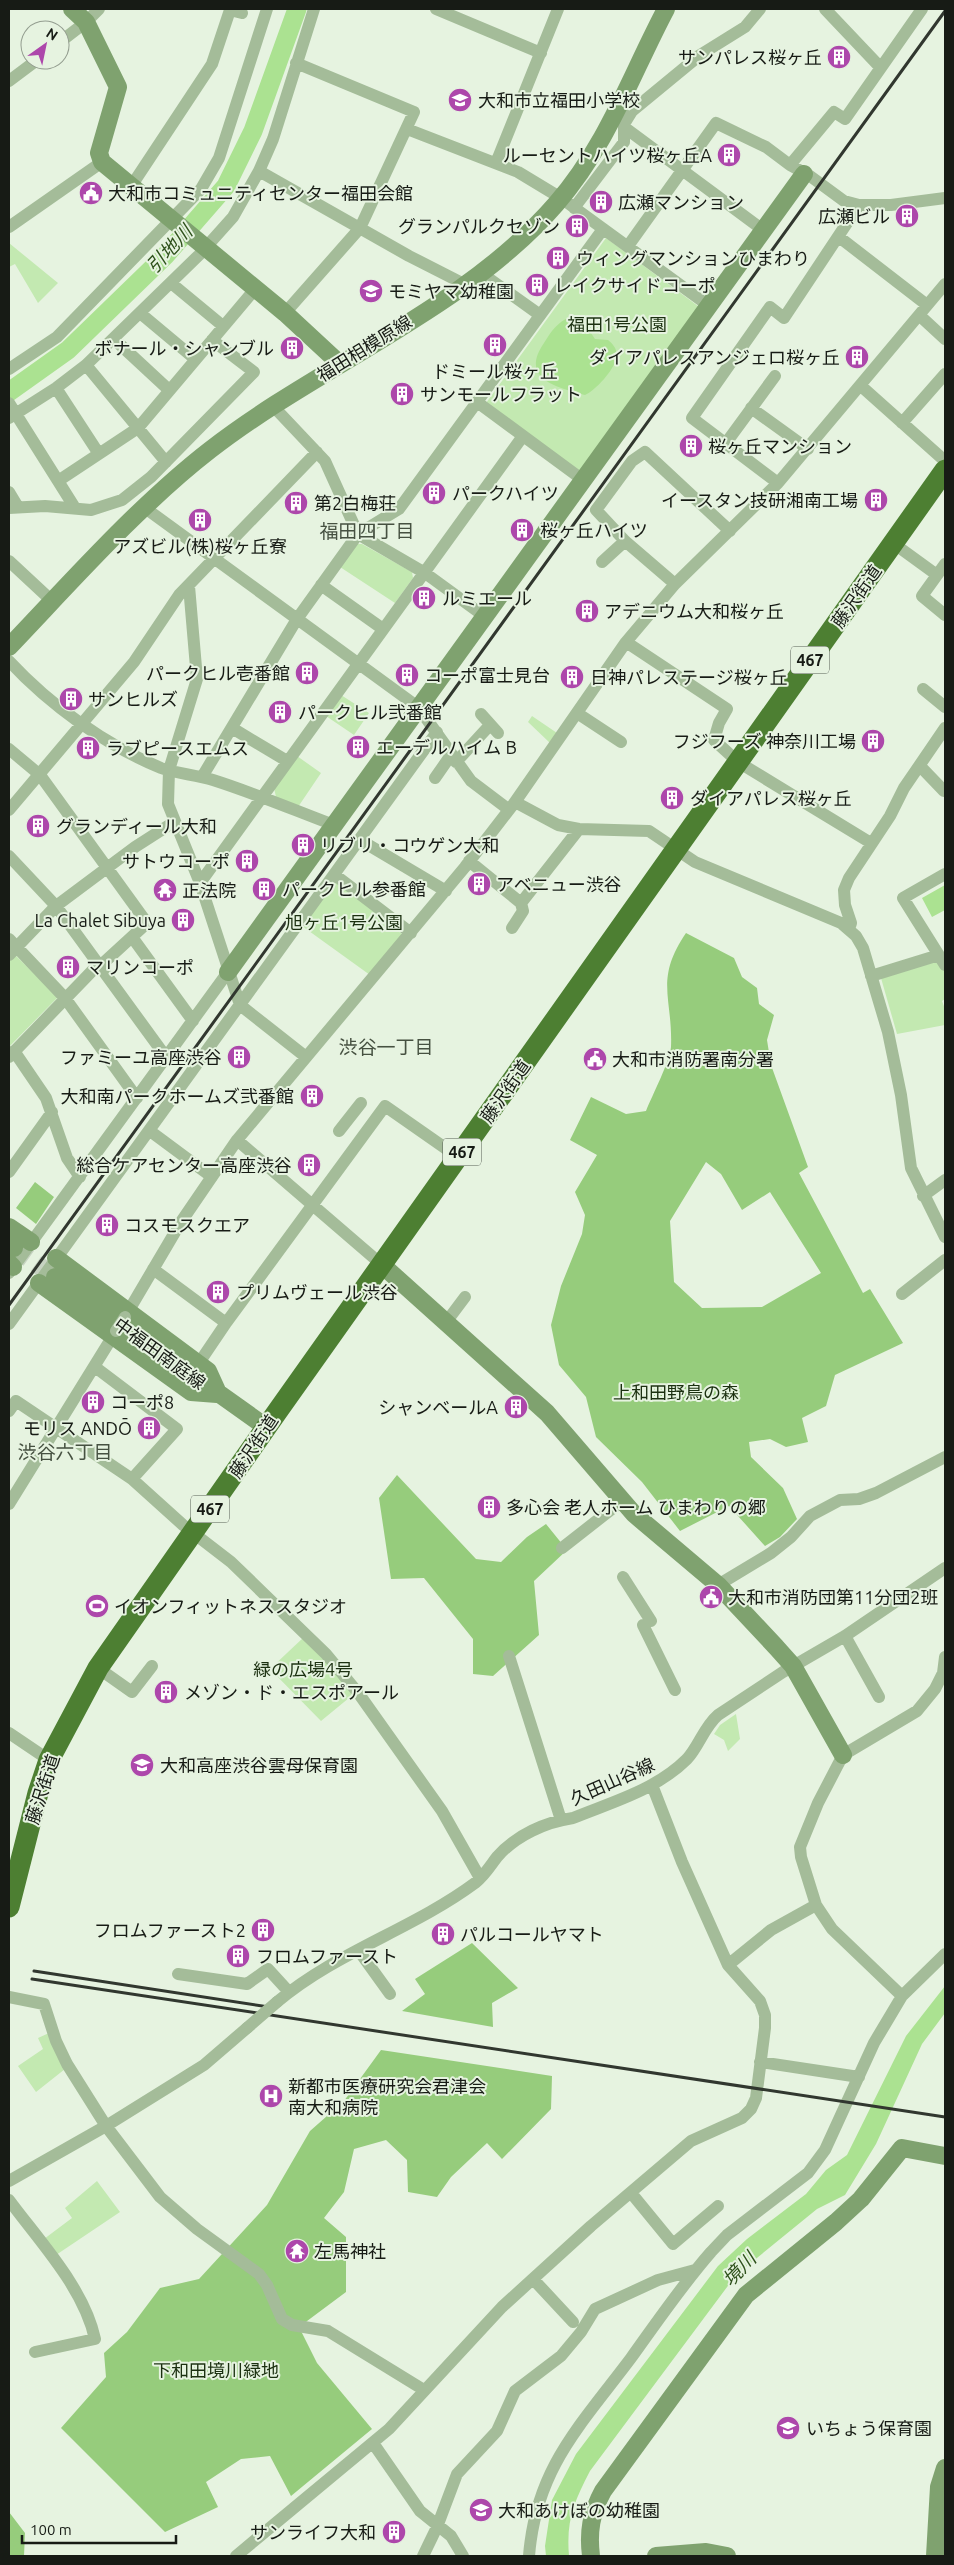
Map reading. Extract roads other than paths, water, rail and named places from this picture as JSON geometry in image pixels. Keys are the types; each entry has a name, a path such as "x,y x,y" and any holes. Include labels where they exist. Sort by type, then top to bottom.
{"highway":[{"name":"藤沢街道","path":"10,1900 38,1793 50,1760 98,1668 381,1264 945,470"}],"street":[{"path":"72,9 86,22 118,87 99,153 102,162 285,313 339,363"},
{"path":"70,34 99,9"},
{"path":"9,369 57,338 175,222 201,189 219,158 267,9"},
{"path":"75,508 10,409 56,388 86,365 171,283 201,244 243,203 273,139 314,9"},
{"path":"436,9 541,54"},
{"path":"496,162 558,9"},
{"name":"福田相模原線","path":"9,647 145,508 209,451 339,363 466,285 568,203 602,141 666,9"},
{"path":"825,9 880,67"},
{"path":"132,185 212,64 230,10 242,12"},
{"path":"568,203 624,142 624,128 632,111 700,56 745,27 757,10"},
{"path":"11,1259 31,1242 80,1177 709,306 763,230 797,170 834,112 845,119 917,11"},
{"path":"285,313 360,228 414,112 296,63"},
{"path":"9,81 23,70"},
{"path":"628,246 716,124 766,147 844,201 859,204 891,205 945,198"},
{"path":"624,128 763,230"},
{"path":"407,129 518,172 568,203 709,306"},
{"path":"9,227 102,162"},
{"path":"259,172 409,256 466,285"},
{"path":"778,483 692,418 770,307 784,318 859,204"},
{"path":"202,777 297,619 358,534 399,509 604,229"},
{"path":"838,237 923,310 945,339"},
{"path":"480,273 540,315"},
{"path":"171,283 223,326"},
{"path":"9,1504 94,1368 181,1222 237,1140 446,891 512,806 626,642 675,584 778,483 945,284"},
{"path":"58,481 138,428 255,289"},
{"path":"140,314 195,359"},
{"path":"114,339 169,390"},
{"path":"9,492 13,507 44,506 91,510 122,500 151,477 254,372 212,340"},
{"path":"86,365 166,462"},
{"path":"902,423 945,374"},
{"path":"726,443 774,376"},
{"path":"861,386 945,461"},
{"path":"56,388 99,454"},
{"path":"477,402 583,480"},
{"path":"273,406 324,461 358,534 425,573 484,616"},
{"path":"751,408 808,449"},
{"path":"200,883 523,436"},
{"path":"9,810 83,725 134,662 179,595 317,452"},
{"path":"675,584 625,541 596,510 632,461 645,452 730,530"},
{"path":"145,508 418,707 471,781 512,806 558,825 579,829 649,831 695,862 841,922 849,929 863,948 888,1032 911,1168 945,1237"},
{"path":"602,562 625,541"},
{"path":"893,543 937,575"},
{"path":"9,561 52,601"},
{"path":"945,564 922,596 945,615"},
{"path":"321,585 383,629"},
{"path":"189,586 197,679 170,770 168,804 200,883 240,1005 306,1058"},
{"path":"626,642 727,709 719,723 714,740 738,762 871,843"},
{"path":"9,661 26,678 83,725 128,752 170,770 202,777 262,796 334,825"},
{"path":"923,689 945,707"},
{"path":"577,713 621,742"},
{"path":"435,778 454,759 494,729 481,714"},
{"path":"232,728 287,762"},
{"path":"849,929 851,923 845,905 844,890 849,878 890,816 904,788 945,728"},
{"path":"9,1324 47,1280 56,1258 335,875 436,732"},
{"path":"9,749 40,775 147,923 93,970 12,1054 46,1098 68,1158 80,1177"},
{"path":"920,766 944,791"},
{"path":"137,1098 65,998 11,947 56,906 106,868 174,822"},
{"path":"521,903 579,829"},
{"path":"360,840 446,891"},
{"path":"9,856 56,906 166,1057"},
{"path":"469,861 521,903 524,911 512,928"},
{"path":"871,976 942,960 903,898 945,874"},
{"path":"335,875 411,933"},
{"path":"132,937 193,1021"},
{"path":"339,1131 361,1103"},
{"path":"201,1360 312,1204 385,1106 458,1157"},
{"path":"9,1172 52,1112"},
{"path":"350,1118 367,1130"},
{"path":"150,1131 212,1177"},
{"path":"237,1140 448,1321 548,1413 622,1500 661,1538 718,1585 793,1666 843,1755"},
{"path":"924,1196 945,1180"},
{"path":"9,1227 31,1242"},
{"path":"47,1280 191,1392 218,1394 208,1371 126,1314 56,1258"},
{"path":"902,1294 945,1260"},
{"path":"153,1269 226,1323"},
{"name":"中福田南庭線","path":"47,1280 266,1427"},
{"path":"448,1321 465,1297"},
{"path":"94,1368 177,1429 132,1479"},
{"path":"9,1411 16,1401 132,1479 250,1580 344,1675 442,1811 480,1878"},
{"path":"718,1585 771,1554 791,1537 810,1516 840,1500 859,1499 876,1493 945,1457"},
{"path":"562,1548 622,1500"},
{"name":"久田山谷線","path":"9,2181 106,2126 211,2060 289,1992 325,1968 438,1908 480,1878 498,1856 515,1840 652,1785 687,1758 709,1723 718,1715 793,1666 845,1636 945,1568"},
{"path":"623,1576 647,1623 675,1690"},
{"path":"845,1636 879,1697"},
{"path":"509,1656 561,1820"},
{"path":"902,1996 832,1929 816,1905 801,1858 800,1847 818,1803 843,1755 917,1711 935,1689 943,1674 945,1657"},
{"path":"98,1668 132,1692 152,1666"},
{"path":"9,1733 50,1760"},
{"path":"236,2556 374,2444 502,2306 592,2226 632,2194 692,2141 742,2118 751,2109 756,2098 765,2028 763,2008 760,2001 728,1965 682,1862 652,1785"},
{"path":"728,1965 772,1930 816,1905"},
{"path":"358,1952 390,1994"},
{"path":"529,2556 531,2530 537,2505 557,2457 695,2270 727,2235 815,2165 825,2150 874,2043 902,1996 945,1954"},
{"path":"178,1974 247,1984 268,1969 289,1992"},
{"path":"9,1997 44,2004 56,2041 67,2064 106,2126 169,2205 196,2229 259,2274 267,2285 282,2319 292,2325 328,2331 424,2390"},
{"path":"760,2062 859,2077"},
{"path":"591,2556 590,2522 603,2491 746,2295 836,2222 861,2199 902,2148 945,2156"},
{"path":"632,2194 673,2244 718,2206"},
{"path":"9,2200 82,2299 92,2320 96,2339 36,2352"},
{"path":"423,2556 438,2527 457,2474 497,2431 515,2391 561,2356 581,2332 595,2309 658,2280 695,2270"},
{"path":"533,2279 572,2322"},
{"path":"374,2444 420,2511 451,2536 462,2556"},
{"path":"935,2556 942,2499 940,2482 945,2468"},
{"path":"656,2556 706,2552 726,2556"}],"water":[{"path":"571,316 582,320 595,339 608,340 616,350 615,363 612,368 594,389 585,395 553,385 539,373 536,365 537,355 555,327"},
{"path":"945,885 945,910 932,917 922,898"},
{"name":"境川","path":"945,1986 945,2013 922,2044 876,2144 845,2195 817,2209 736,2275 590,2471 572,2512 568,2543 569,2556 546,2556 545,2546 552,2500 576,2454 718,2266 747,2239 806,2194 826,2170 847,2155 906,2036"}],"waterway":[{"name":"引地川","path":"9,392 68,350 165,256 226,186 253,131 297,9"}],"tunnel":[{"path":"14,1248 55,1277"}],"railway":[{"path":"9,1305 945,11"},
{"path":"34,1971 269,2007"},
{"path":"32,1979 945,2117"}],"place":[{"name":"サンパレス桜ヶ丘","path":"839,57"},
{"name":"大和市立福田小学校","path":"460,100"},
{"name":"ルーセントハイツ桜ヶ丘A","path":"729,155"},
{"name":"大和市コミュニティセンター福田会館","path":"91,193"},
{"name":"広瀬マンション","path":"601,202"},
{"name":"広瀬ビル","path":"907,216"},
{"name":"グランパルクセゾン","path":"577,226"},
{"name":"ウィングマンションひまわり","path":"558,258"},
{"name":"レイクサイドコーポ","path":"537,285"},
{"name":"モミヤマ幼稚園","path":"371,291"},
{"name":"ドミール桜ヶ丘","path":"495,345"},
{"name":"ボナール・シャンブル","path":"292,348"},
{"name":"ダイアパレスアンジェロ桜ヶ丘","path":"857,357"},
{"name":"サンモールフラット","path":"402,394"},
{"name":"桜ヶ丘マンション","path":"691,446"},
{"name":"パークハイツ","path":"434,493"},
{"name":"イースタン技研湘南工場","path":"876,500"},
{"name":"第2白梅荘","path":"296,503"},
{"name":"アズビル(株)桜ヶ丘寮","path":"200,520"},
{"name":"桜ヶ丘ハイツ","path":"522,530"},
{"name":"ルミエール","path":"424,598"},
{"name":"アデニウム大和桜ヶ丘","path":"587,611"},
{"name":"パークヒル壱番館","path":"307,673"},
{"name":"コーポ富士見台","path":"407,675"},
{"name":"日神パレステージ桜ヶ丘","path":"572,677"},
{"name":"サンヒルズ","path":"71,699"},
{"name":"パークヒル弐番館","path":"280,712"},
{"name":"フジフーズ 神奈川工場","path":"873,741"},
{"name":"エーデルハイム B","path":"358,747"},
{"name":"ラブピースエムス","path":"88,748"},
{"name":"ダイアパレス桜ヶ丘","path":"672,798"},
{"name":"グランディール大和","path":"38,826"},
{"name":"リブリ・コウゲン大和","path":"303,845"},
{"name":"サトウコーポ","path":"247,861"},
{"name":"アベニュー渋谷","path":"479,884"},
{"name":"パークヒル参番館","path":"264,889"},
{"name":"正法院","path":"165,890"},
{"name":"La Chalet Sibuya","path":"183,920"},
{"name":"マリンコーポ","path":"68,967"},
{"name":"ファミーユ高座渋谷","path":"239,1057"},
{"name":"大和市消防署南分署","path":"595,1059"},
{"name":"大和南パークホームズ弐番館","path":"312,1096"},
{"name":"総合ケアセンター高座渋谷","path":"309,1165"},
{"name":"コスモスクエア","path":"107,1225"},
{"name":"プリムヴェール渋谷","path":"218,1292"},
{"name":"コーポ8","path":"93,1402"},
{"name":"シャンベールA","path":"516,1407"},
{"name":"モリス ANDŌ","path":"149,1428"},
{"name":"多心会 老人ホーム ひまわりの郷","path":"489,1507"},
{"name":"大和市消防団第11分団2班","path":"711,1597"},
{"name":"イオンフィットネススタジオ","path":"97,1606"},
{"name":"メゾン・ド・エスポアール","path":"166,1692"},
{"name":"大和高座渋谷雲母保育園","path":"142,1765"},
{"name":"フロムファースト2","path":"263,1930"},
{"name":"パルコールヤマト","path":"443,1934"},
{"name":"フロムファースト","path":"238,1956"},
{"name":"新都市医療研究会君津会 南大和病院","path":"271,2096"},
{"name":"左馬神社","path":"297,2251"},
{"name":"いちょう保育園","path":"788,2428"},
{"name":"大和あけぼの幼稚園","path":"481,2510"},
{"name":"サンライフ大和","path":"394,2532"}],"district":[{"name":"福田四丁目","path":"367,531"},
{"name":"渋谷一丁目","path":"386,1047"},
{"name":"渋谷六丁目","path":"65,1452"}],"park label":[{"name":"福田1号公園","path":"617,324"},
{"name":"旭ヶ丘1号公園","path":"344,922"},
{"name":"上和田野鳥の森","path":"676,1392"},
{"name":"緑の広場4号","path":"303,1669"},
{"name":"下和田境川緑地","path":"216,2370"}]}
